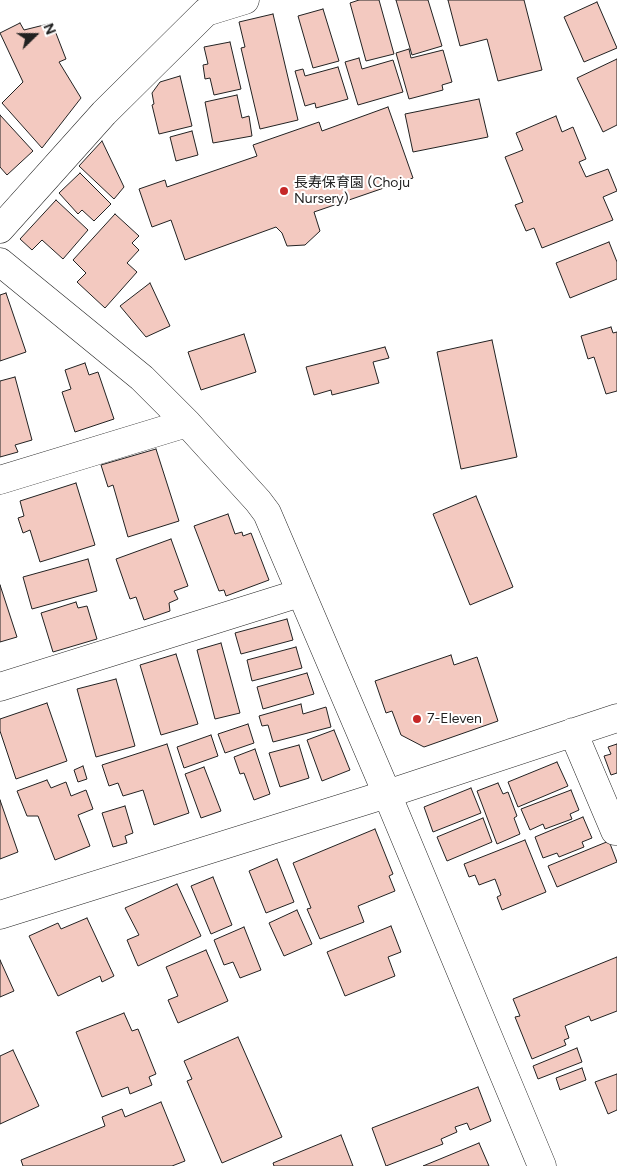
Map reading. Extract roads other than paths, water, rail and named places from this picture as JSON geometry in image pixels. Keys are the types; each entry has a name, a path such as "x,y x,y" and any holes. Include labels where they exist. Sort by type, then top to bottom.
{"street":[{"path":"0,229 104,113 206,12 245,0"},
{"path":"0,262 142,378 187,422 267,513 387,794 542,1166"},
{"path":"0,480 187,422"},
{"path":"0,687 300,592"},
{"path":"0,915 387,794 617,718"},
{"path":"573,732 615,831"}],"place":[{"name":"長寿保育園 (Choju Nursery)","path":"284,191"},
{"name":"7-Eleven","path":"417,719"}]}
